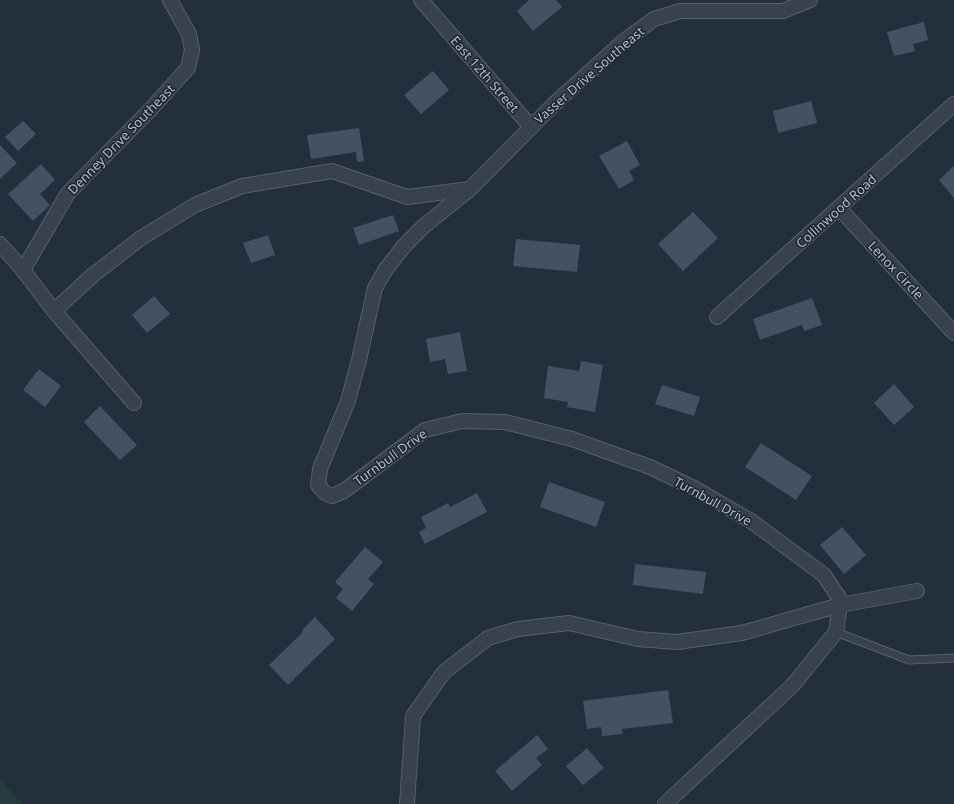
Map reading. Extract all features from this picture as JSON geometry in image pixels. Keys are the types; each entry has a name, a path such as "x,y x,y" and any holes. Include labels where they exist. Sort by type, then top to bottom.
{"street":[{"name":"Denney Drive Southeast","path":"23,270 68,192 150,110 188,68 192,50 189,34 170,0"},
{"name":"East 12th Street","path":"421,0 531,126"},
{"name":"Vasser Drive Southeast","path":"531,126 624,41 654,19 680,11 783,11 810,0"},
{"name":"Collinwood Road","path":"717,317 954,104"},
{"name":"Turnbull Drive","path":"531,126 470,189 424,226 404,246 386,269 375,288 348,401 320,469 318,485 325,493 332,496 344,491 425,430 462,421 505,422 572,439 650,467 694,488 751,521 824,575 841,601 840,605"},
{"path":"54,311 93,275 141,238 195,205 242,186 332,171 407,196 470,189"},
{"name":"Lenox Circle","path":"839,208 954,333"},
{"path":"0,244 23,270 54,311 134,403"},
{"path":"407,804 413,716 444,672 488,638 518,629 569,623 638,639 677,642 742,633 840,605 916,591"},
{"path":"665,804 792,686 836,632 840,605"}],"lane":[{"path":"836,632 909,660 954,658"}],"green space":[{"path":"0,779 22,804 0,804"}],"building":[{"path":"529,0 556,0 562,7 533,31 517,11"},
{"path":"924,22 928,40 913,44 915,51 894,56 887,32"},
{"path":"433,71 449,90 421,114 404,95"},
{"path":"811,101 817,123 778,133 773,111"},
{"path":"23,121 36,134 18,151 5,137"},
{"path":"359,128 364,161 357,162 356,152 311,159 307,135"},
{"path":"627,141 640,165 629,171 634,180 619,189 599,156"},
{"path":"0,145 17,163 0,179"},
{"path":"41,164 55,180 40,194 50,205 33,221 8,194"},
{"path":"954,166 954,198 939,180"},
{"path":"693,212 718,238 683,271 658,244"},
{"path":"393,215 399,231 359,245 353,228"},
{"path":"268,235 275,255 251,263 243,243"},
{"path":"516,239 580,245 577,272 513,266"},
{"path":"154,296 170,314 147,333 132,315"},
{"path":"812,298 822,325 804,331 802,325 760,340 753,319"},
{"path":"460,332 467,371 448,374 445,359 430,362 426,339"},
{"path":"581,361 603,365 595,412 567,407 568,402 544,398 548,366 579,371"},
{"path":"39,369 61,386 45,407 23,390"},
{"path":"894,384 914,407 894,425 874,403"},
{"path":"662,385 700,397 694,416 655,404"},
{"path":"100,406 137,445 120,460 84,422"},
{"path":"761,443 812,476 796,500 745,467"},
{"path":"549,482 605,502 596,527 540,507"},
{"path":"477,493 487,512 425,544 419,532 426,528 421,517 448,503 450,507"},
{"path":"842,527 866,555 844,574 820,545"},
{"path":"365,547 383,562 368,579 374,584 352,611 336,598 343,589 335,582"},
{"path":"635,564 706,572 703,594 633,585"},
{"path":"315,617 335,639 288,685 269,665 303,632 302,630"},
{"path":"668,690 673,723 622,729 623,734 602,736 601,727 587,729 583,701"},
{"path":"537,735 548,749 536,758 542,765 512,791 495,771"},
{"path":"587,748 604,768 583,785 566,766"}]}
